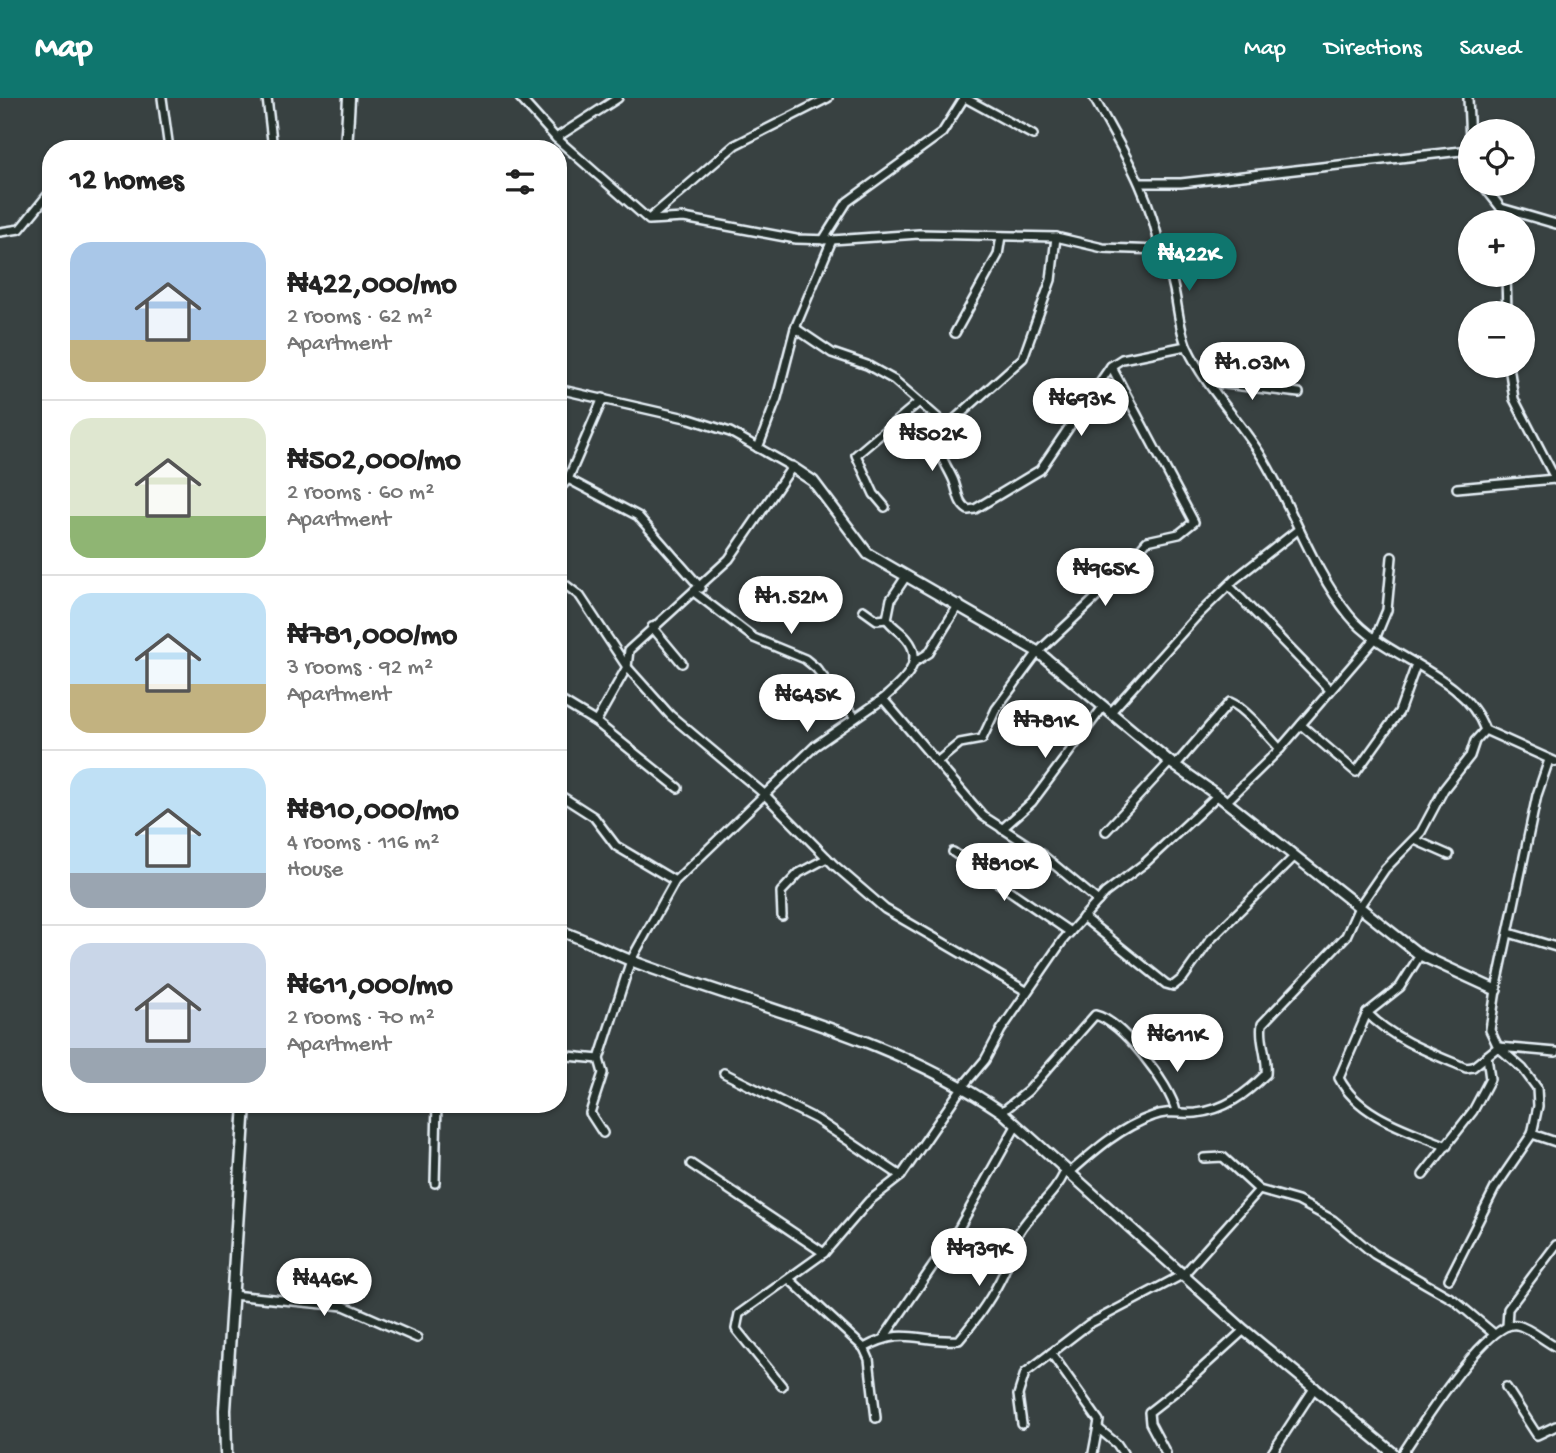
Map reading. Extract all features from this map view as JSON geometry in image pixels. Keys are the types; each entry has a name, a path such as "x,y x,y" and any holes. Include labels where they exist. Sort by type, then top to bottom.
{"main road":[{"path":"347,140 349,98"},
{"path":"226,1453 225,1410 244,1113"}],"street":[{"path":"162,98 168,140"},
{"path":"267,98 272,140"},
{"path":"520,98 558,140"},
{"path":"556,138 618,98"},
{"path":"649,220 735,145 828,98"},
{"path":"823,240 848,202 942,133 965,98 1033,135"},
{"path":"1094,98 1140,183 1154,216 1160,250 1172,281 1186,346 1224,408 1247,433 1264,460 1299,529 1349,615 1375,639 1455,691 1480,718 1485,730 1553,761 1537,795 1490,1030 1497,1047 1523,1069 1537,1088 1538,1105 1532,1134 1495,1188 1449,1279"},
{"path":"1468,98 1469,119"},
{"path":"567,148 649,220 684,218 796,239 832,240 919,234 1056,237 1103,248 1160,250"},
{"path":"1140,183 1181,183 1458,151"},
{"path":"1492,196 1501,208 1556,224"},
{"path":"0,232 20,229 42,202"},
{"path":"955,333 998,255 1001,236"},
{"path":"1056,237 1051,280 1023,358 947,426 942,436 940,460 952,477 961,505 975,509 1040,470 1111,366 1122,359 1186,346"},
{"path":"758,448 777,398 795,328 832,240"},
{"path":"795,328 832,352 867,365 894,380 947,426"},
{"path":"937,762 960,743 982,739 996,709 1038,652 1102,592 1147,541 1180,534 1194,522 1111,366"},
{"path":"1457,488 1556,480 1514,399 1511,378"},
{"path":"1209,382 1299,393"},
{"path":"567,391 700,422 730,432 792,467 813,481 868,554 905,578 958,604 1038,652 1172,764 1218,795 1420,956 1496,990"},
{"path":"603,398 568,479 638,516 698,590 754,638 790,651 816,668 854,716"},
{"path":"885,507 874,494 856,455 919,402"},
{"path":"596,722 626,667 629,650 730,559 792,467"},
{"path":"1002,829 1032,802 1107,710 1196,617 1230,587 1235,579 1299,529"},
{"path":"1226,802 1280,749 1330,690 1358,663 1375,639 1387,610 1392,558"},
{"path":"887,619 891,599 905,578"},
{"path":"567,586 580,596 626,667 670,715 763,793 827,858 885,909 1026,991"},
{"path":"1230,587 1330,690"},
{"path":"913,663 929,653 958,604"},
{"path":"863,610 877,620 887,619"},
{"path":"887,619 912,646 929,653"},
{"path":"652,627 682,663"},
{"path":"603,1133 590,1113 603,1073 599,1059 631,960 675,881 814,746 854,716 883,699 910,675 913,663 912,646"},
{"path":"1301,725 1356,772 1399,712 1416,665"},
{"path":"883,699 983,816 1039,852 1098,901"},
{"path":"1106,831 1230,702 1240,706 1245,716 1280,749"},
{"path":"567,704 596,722 678,788"},
{"path":"864,1348 885,1336 901,1334 959,1340 992,1294 1020,1230 1056,1190 1067,1173 1132,1124 1176,1111 1196,1112 1234,1102 1266,1074 1267,1063 1260,1035 1262,1024 1346,936 1359,907 1385,869 1415,840 1444,789 1470,756 1475,741 1485,730"},
{"path":"782,1386 736,1329 735,1322 739,1314 824,1254 869,1201 901,1176 963,1086 985,1060 1026,991 1070,932 1098,901 1197,818 1218,795"},
{"path":"567,799 594,817 616,846 675,881"},
{"path":"1415,840 1449,855"},
{"path":"953,852 1070,932"},
{"path":"1083,917 1166,984 1173,986 1183,978 1210,940 1294,857"},
{"path":"782,916 781,892 799,873 827,858"},
{"path":"1508,933 1556,947"},
{"path":"567,934 631,960 804,1016 963,1086 1002,1112 1244,1330 1393,1453"},
{"path":"1420,956 1400,987 1367,1013 1339,1078 1344,1087 1371,1113 1447,1146"},
{"path":"1367,1013 1380,1026 1400,1038 1466,1068 1473,1067 1497,1047 1556,1052"},
{"path":"1002,1112 1028,1091 1095,1015 1105,1018 1143,1055 1165,1082 1176,1111"},
{"path":"567,1056 599,1059"},
{"path":"1423,1175 1473,1111 1490,1079 1487,1056"},
{"path":"724,1073 816,1119 901,1176"},
{"path":"435,1183 437,1113"},
{"path":"885,1336 959,1228 1016,1126"},
{"path":"1532,1134 1556,1142"},
{"path":"1204,1158 1223,1157 1259,1190 1298,1201 1333,1220 1374,1254 1454,1300 1493,1333"},
{"path":"691,1164 824,1254"},
{"path":"1022,1424 1018,1405 1020,1385 1025,1373 1089,1324 1184,1274 1259,1190"},
{"path":"1507,1326 1508,1309 1556,1245"},
{"path":"789,1279 864,1348 869,1359 876,1418"},
{"path":"232,1295 344,1306 417,1338"},
{"path":"1403,1453 1436,1404 1493,1333 1507,1326 1518,1325 1556,1347"},
{"path":"1167,1453 1150,1423 1149,1412 1244,1330"},
{"path":"1051,1353 1096,1415 1099,1429 1093,1453"},
{"path":"1272,1453 1315,1387"},
{"path":"1506,1387 1536,1435 1556,1426"},
{"path":"1099,1429 1117,1444 1123,1453"}]}
